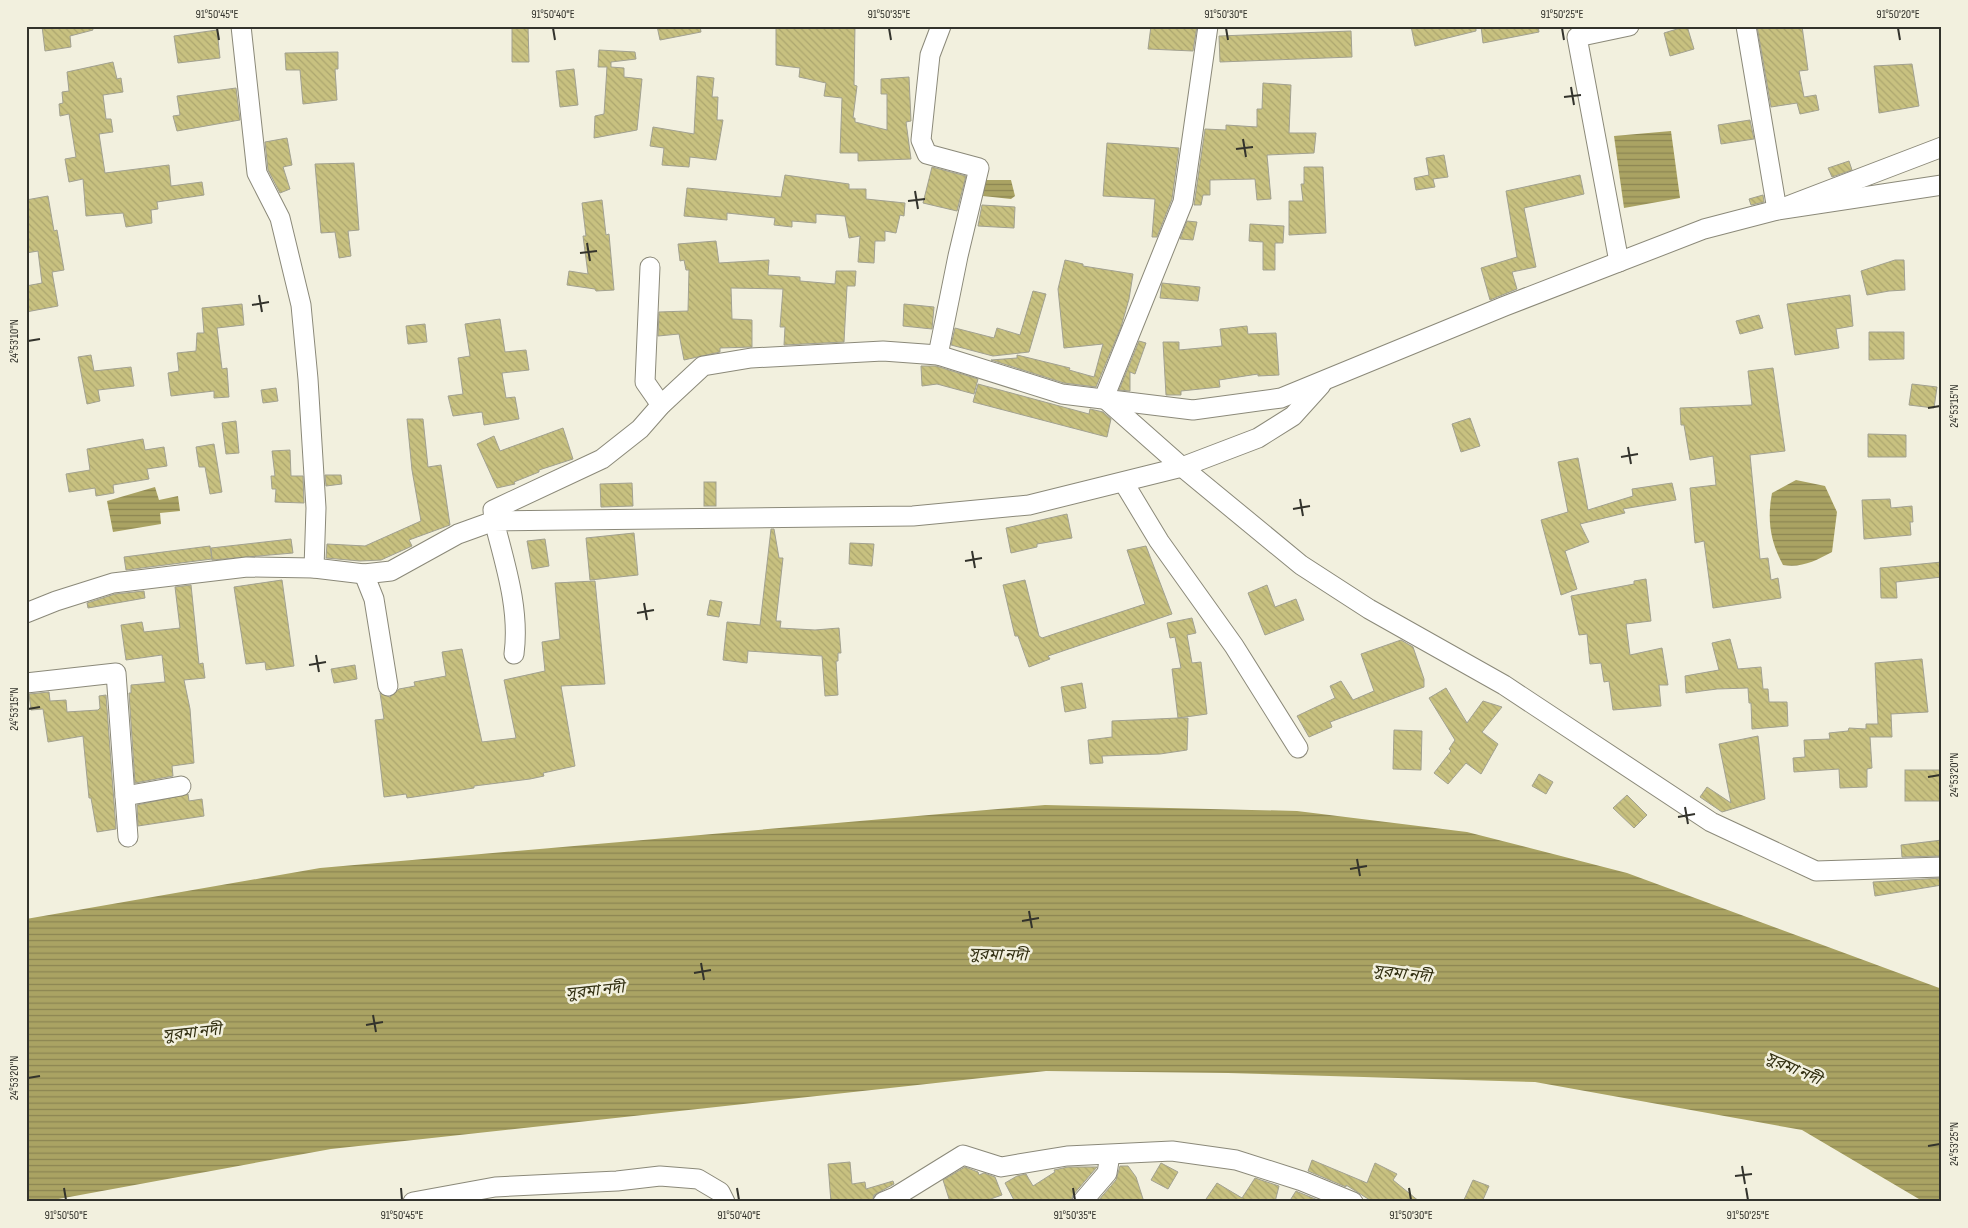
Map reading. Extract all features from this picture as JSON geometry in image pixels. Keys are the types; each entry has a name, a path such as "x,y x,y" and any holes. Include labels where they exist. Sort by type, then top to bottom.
{"street":[{"path":"241,26 257,173 280,218 301,305 308,379 316,508 314,568"},
{"path":"938,355 958,256 979,168 927,154 921,140 930,56 941,26"},
{"path":"1104,398 1182,202 1208,26"},
{"path":"1619,262 1577,37 1629,26"},
{"path":"1746,26 1777,210"},
{"path":"1777,210 1942,147"},
{"path":"514,654 516,639 512,590 494,521 493,510 602,459 640,429 661,405 703,366 751,358 883,351 938,355 1062,394 1193,410 1281,398 1324,382 1505,306 1704,229 1777,210 1942,185"},
{"path":"650,267 645,382 661,405"},
{"path":"26,613 56,601 113,583 247,567 314,568 364,574 391,571 458,534 494,521 913,516 1029,505 1124,483 1182,467 1258,438 1293,416 1324,382"},
{"path":"1104,398 1182,467 1301,565 1370,609 1504,685 1711,822 1816,871 1942,867"},
{"path":"1124,483 1159,541 1234,646 1298,748"},
{"path":"364,574 374,599 388,686"},
{"path":"26,683 116,673 128,837"},
{"path":"125,796 181,786"},
{"path":"883,1202 896,1197 963,1156 1001,1167 1067,1156 1172,1151 1236,1160 1302,1181 1353,1202"},
{"path":"1082,1202 1107,1174 1110,1155"},
{"path":"413,1202 495,1187 609,1182 660,1176 698,1179 720,1192 725,1202"}],"water":[{"path":"1671,131 1680,198 1624,208 1614,136"},
{"path":"985,180 1011,180 1015,196 1011,199 983,196"},
{"path":"1796,480 1825,486 1837,512 1832,552 1802,565 1790,566 1783,565 1772,539 1770,512 1772,493"},
{"path":"155,487 159,500 178,496 180,511 160,513 161,524 113,532 107,501"},
{"name":"সুরমা নদী","path":"1045,805 1297,811 1467,832 1627,873 1942,989 1942,1202 1924,1202 1802,1130 1535,1082 1228,1073 1046,1071 331,1149 42,1202 26,1202 26,919 320,868"}],"building":[{"path":"42,26 92,26 93,30 70,36 71,47 45,51"},
{"path":"512,26 528,26 529,62 512,62"},
{"path":"657,26 700,26 701,32 660,40"},
{"path":"776,26 855,26 854,85 857,86 853,118 855,118 855,122 887,130 887,94 881,94 881,79 909,77 911,121 906,122 911,159 858,161 858,153 840,153 842,98 824,96 826,83 799,77 800,68 776,65"},
{"path":"1151,26 1197,26 1193,51 1148,49"},
{"path":"1411,26 1476,26 1476,31 1415,46"},
{"path":"1481,26 1538,26 1539,32 1483,43"},
{"path":"1687,26 1694,49 1670,56 1664,33"},
{"path":"1757,26 1802,26 1808,70 1799,71 1804,97 1816,95 1819,110 1800,114 1797,103 1771,107"},
{"path":"217,30 220,58 178,63 174,36"},
{"path":"1351,31 1352,57 1220,62 1219,36"},
{"path":"599,50 635,52 636,59 611,62 611,67 624,68 624,77 642,79 637,130 594,138 595,116 604,114 607,67 598,67"},
{"path":"338,52 338,69 335,69 337,100 303,104 300,70 286,70 285,53"},
{"path":"113,62 117,79 121,78 123,92 103,95 106,119 111,119 113,132 99,134 105,173 169,165 171,186 202,182 204,195 157,202 158,209 151,210 152,223 126,227 123,213 86,216 83,179 69,182 65,159 76,157 69,114 60,116 59,104 63,103 62,92 69,91 67,72"},
{"path":"1912,64 1919,106 1879,113 1874,66"},
{"path":"574,69 578,105 560,107 556,71"},
{"path":"697,76 714,78 712,97 718,97 717,120 723,120 716,160 690,157 689,167 662,165 664,148 650,146 653,127 694,134"},
{"path":"1263,83 1291,85 1289,133 1316,133 1314,153 1267,155 1271,199 1257,200 1255,179 1210,180 1210,195 1203,195 1201,205 1194,205 1205,129 1226,130 1226,125 1257,127 1257,109 1262,109"},
{"path":"236,88 240,120 177,131 173,116 180,115 177,96"},
{"path":"1750,120 1754,139 1721,144 1718,125"},
{"path":"287,138 292,165 283,167 290,189 280,193 268,170 265,142"},
{"path":"1107,143 1179,148 1172,199 1157,237 1152,237 1155,199 1103,196"},
{"path":"1444,155 1448,177 1433,179 1435,187 1416,190 1414,178 1429,175 1426,158"},
{"path":"1849,161 1852,170 1832,177 1828,168"},
{"path":"354,163 359,230 348,231 351,256 339,258 335,232 321,233 315,164"},
{"path":"932,167 966,176 957,211 923,203"},
{"path":"1304,167 1323,167 1326,233 1289,235 1289,201 1303,201 1301,184 1304,184"},
{"path":"785,175 849,184 849,189 866,189 866,199 905,203 904,216 900,215 896,233 885,231 885,241 875,241 874,263 858,262 860,236 849,238 845,216 816,214 816,223 792,221 792,227 774,225 775,218 727,213 727,220 684,216 687,188 781,197"},
{"path":"1580,175 1584,194 1524,208 1536,267 1512,272 1517,289 1490,300 1481,268 1517,257 1506,191"},
{"path":"1763,195 1764,202 1751,205 1749,199"},
{"path":"48,196 54,231 57,230 64,270 52,272 58,306 26,312 26,286 42,283 38,251 26,253 26,220 29,220 26,200"},
{"path":"602,200 606,235 609,234 614,290 596,291 595,289 567,285 569,271 588,274 583,236 586,236 582,203"},
{"path":"982,205 1015,207 1014,228 978,226"},
{"path":"1187,221 1197,222 1193,240 1180,239"},
{"path":"1250,224 1284,226 1283,243 1275,243 1275,270 1263,270 1263,242 1249,241"},
{"path":"716,241 719,263 769,260 768,275 800,277 800,281 835,284 836,271 856,271 855,286 847,286 844,342 784,345 785,327 780,327 783,289 731,288 732,319 752,320 752,347 720,348 720,352 684,360 679,334 658,336 659,312 688,311 689,270 686,270 684,260 680,261 678,244"},
{"path":"1065,260 1083,264 1083,266 1133,274 1129,299 1121,327 1096,387 1064,383 991,360 1017,358 1017,355 1070,368 1069,370 1094,377 1103,344 1064,348 1058,289"},
{"path":"1895,260 1904,260 1905,290 1867,295 1861,271"},
{"path":"1162,283 1200,287 1198,301 1160,298"},
{"path":"1033,291 1046,294 1029,352 993,356 951,345 955,328 994,338 997,328 1020,335"},
{"path":"1850,295 1853,326 1836,329 1839,348 1795,355 1787,304"},
{"path":"242,304 244,325 217,328 222,369 227,368 229,397 214,398 214,391 171,396 168,373 179,371 177,353 196,351 197,333 204,333 202,308"},
{"path":"904,304 934,307 932,329 903,326"},
{"path":"1759,315 1763,328 1740,334 1736,321"},
{"path":"500,319 505,352 526,350 529,370 502,373 506,398 515,397 519,419 484,425 482,412 453,416 448,396 463,394 458,358 470,356 465,324"},
{"path":"425,324 427,342 408,344 406,326"},
{"path":"1247,326 1248,334 1276,333 1279,375 1258,376 1258,374 1219,380 1220,387 1181,391 1181,395 1166,395 1163,342 1179,342 1179,350 1222,346 1220,329"},
{"path":"1869,332 1904,332 1904,359 1869,360"},
{"path":"1139,341 1146,343 1135,374 1130,372 1130,391 1119,390"},
{"path":"91,355 94,371 131,367 134,386 98,390 100,401 87,404 78,357"},
{"path":"921,366 936,366 978,379 974,394 937,384 922,386"},
{"path":"1773,368 1785,451 1750,455 1760,559 1768,558 1771,580 1778,578 1781,598 1713,608 1704,541 1695,543 1690,488 1716,485 1713,456 1690,460 1684,425 1681,425 1680,408 1752,405 1748,371"},
{"path":"978,384 1089,414 1090,409 1103,412 1111,419 1107,437 973,402"},
{"path":"1912,384 1937,387 1934,408 1909,405"},
{"path":"276,388 278,401 263,403 261,390"},
{"path":"1470,418 1480,446 1461,452 1452,424"},
{"path":"407,419 423,419 428,467 441,465 450,525 409,540 412,546 381,560 360,561 326,558 327,544 365,546 421,521 412,470"},
{"path":"236,421 239,453 226,454 222,423"},
{"path":"563,428 573,459 539,470 539,472 514,482 515,484 497,488 477,444 494,436 500,451"},
{"path":"1868,434 1906,435 1906,457 1868,457"},
{"path":"143,439 145,450 164,447 167,466 147,469 149,479 113,485 114,493 96,496 95,488 69,492 66,474 90,470 87,449"},
{"path":"214,444 222,492 210,494 205,467 199,467 196,447"},
{"path":"290,450 291,476 303,476 304,503 275,502 276,489 272,489 271,476 275,476 272,451"},
{"path":"1578,458 1588,510 1633,496 1632,489 1672,483 1676,500 1623,509 1625,513 1580,524 1589,542 1565,551 1577,589 1561,595 1541,520 1568,512 1558,462"},
{"path":"325,475 341,475 342,484 326,486"},
{"path":"704,482 716,482 716,506 704,506"},
{"path":"632,483 633,506 601,507 600,484"},
{"path":"1890,499 1891,508 1912,506 1913,522 1910,522 1911,535 1864,539 1862,500"},
{"path":"1067,514 1072,538 1037,544 1037,547 1011,553 1006,528"},
{"path":"771,529 774,529 779,558 783,558 776,621 781,621 780,628 815,630 839,628 841,653 838,653 838,661 836,661 838,695 825,696 822,656 748,651 747,663 723,660 727,622 760,625"},
{"path":"634,533 638,575 590,580 586,538"},
{"path":"291,539 293,553 212,560 211,548"},
{"path":"545,539 549,566 532,569 527,541"},
{"path":"850,543 874,544 872,566 849,564"},
{"path":"210,546 212,559 126,570 124,557"},
{"path":"1146,546 1172,614 1048,656 1050,659 1029,667 1018,636 1015,636 1003,585 1025,580 1039,636 1042,638 1145,604 1127,550"},
{"path":"1942,562 1942,577 1896,582 1897,598 1881,598 1880,568"},
{"path":"1646,579 1651,621 1626,624 1630,655 1662,648 1668,685 1659,685 1661,706 1613,710 1609,681 1604,682 1601,663 1590,664 1587,634 1579,635 1571,596 1634,584 1634,581"},
{"path":"282,580 294,666 266,670 265,662 246,664 234,587"},
{"path":"595,581 605,684 561,686 575,766 543,773 544,776 530,779 474,786 474,788 407,798 406,794 384,797 375,720 384,719 380,693 390,697 399,689 415,686 414,682 446,676 442,652 462,649 482,742 516,738 504,680 545,671 542,642 560,639 555,583"},
{"path":"191,585 199,664 203,663 205,678 184,680 190,709 194,763 172,766 173,776 135,783 129,693 131,693 131,685 165,682 162,655 126,660 121,625 142,622 144,632 180,628 175,587"},
{"path":"1267,585 1275,607 1296,599 1304,620 1265,635 1248,593"},
{"path":"144,591 145,598 88,608 87,603 115,594"},
{"path":"710,600 722,602 719,617 707,615"},
{"path":"1192,618 1196,633 1187,635 1192,663 1201,662 1207,714 1178,718 1172,669 1181,668 1175,637 1170,638 1167,623"},
{"path":"1730,639 1738,669 1761,667 1763,689 1768,689 1769,702 1787,702 1788,726 1752,729 1751,703 1749,703 1748,688 1686,693 1685,676 1719,670 1712,643"},
{"path":"1401,640 1413,647 1424,679 1424,687 1330,722 1332,727 1309,737 1297,716 1335,698 1330,686 1341,681 1353,700 1374,691 1361,654"},
{"path":"1922,659 1928,712 1891,714 1892,737 1870,737 1872,768 1867,769 1867,787 1840,788 1839,769 1794,772 1793,758 1805,757 1804,740 1830,739 1829,733 1848,731 1849,728 1866,729 1866,724 1878,724 1875,663"},
{"path":"355,665 357,679 334,683 331,669"},
{"path":"1082,683 1086,708 1065,712 1061,687"},
{"path":"1446,688 1467,723 1483,701 1502,707 1482,732 1498,744 1481,774 1466,763 1448,784 1434,773 1451,751 1449,749 1455,740 1429,698"},
{"path":"49,692 50,701 66,700 67,712 98,710 100,708 99,696 106,695 116,829 97,832 91,798 89,798 83,736 48,742 43,709 31,710 29,694"},
{"path":"1188,718 1187,750 1160,754 1102,756 1103,763 1090,764 1088,740 1112,737 1112,721"},
{"path":"1394,730 1422,731 1421,770 1393,769"},
{"path":"1758,736 1765,799 1722,812 1700,797 1707,787 1731,803 1719,744"},
{"path":"1905,770 1942,770 1942,801 1905,801"},
{"path":"1539,774 1553,782 1546,794 1532,786"},
{"path":"188,794 189,801 202,799 204,816 138,826 137,805"},
{"path":"1627,795 1647,815 1634,828 1613,808"},
{"path":"1942,840 1942,856 1902,857 1901,845"},
{"path":"1942,878 1942,885 1875,896 1873,882"},
{"path":"1312,1160 1367,1183 1375,1163 1397,1174 1393,1180 1420,1202 1373,1202 1346,1185 1346,1187 1308,1171"},
{"path":"850,1162 852,1184 865,1182 866,1189 893,1181 894,1184 874,1195 872,1202 831,1202 828,1164"},
{"path":"1161,1163 1178,1172 1168,1189 1151,1180"},
{"path":"1120,1166 1128,1166 1136,1177 1144,1202 1097,1202 1116,1180"},
{"path":"965,1167 978,1172 979,1175 984,1173 995,1177 1002,1195 982,1202 950,1202 943,1180"},
{"path":"1068,1167 1097,1167 1073,1195 1071,1202 1015,1202 1005,1183 1017,1176 1026,1174 1033,1186 1055,1172 1054,1170"},
{"path":"1255,1178 1279,1186 1275,1202 1204,1202 1217,1183 1242,1198"},
{"path":"1473,1180 1489,1186 1482,1202 1463,1202"},
{"path":"1296,1191 1298,1192 1323,1202 1289,1202"}]}
